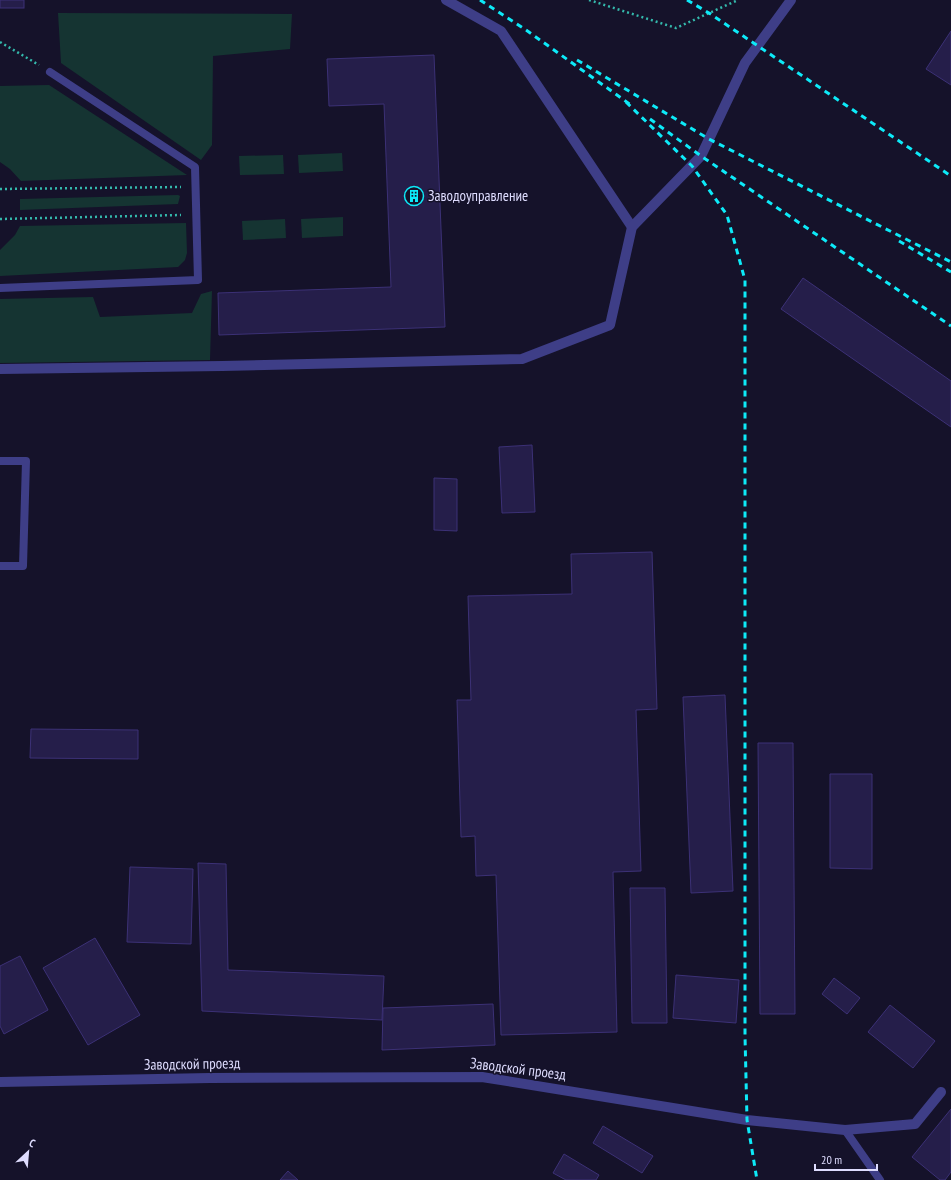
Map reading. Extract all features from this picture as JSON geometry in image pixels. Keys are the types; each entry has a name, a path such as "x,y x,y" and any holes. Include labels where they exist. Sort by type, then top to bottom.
{"street":[{"path":"446,0 501,31 632,227"},
{"path":"0,369 222,366 522,359 610,325 632,227 701,156 745,63 791,0"},
{"name":"Заводской проезд","path":"0,1082 210,1078 482,1077 747,1120 844,1130 915,1124 941,1092"}],"lane":[{"path":"0,288 198,280 195,167 50,72"},
{"path":"0,461 26,461 23,566 0,566"},
{"path":"844,1130 880,1180"}],"path":[{"path":"589,0 676,28 738,0"},
{"path":"0,42 50,72"},
{"path":"0,189 195,186"},
{"path":"0,219 196,214"}],"green space":[{"path":"58,13 292,14 290,49 213,56 212,145 201,160 61,63"},
{"path":"49,85 187,175 21,181 10,169 0,162 0,86"},
{"path":"342,153 343,171 299,173 298,155"},
{"path":"283,155 284,174 240,175 239,156"},
{"path":"180,196 178,204 20,210 20,199"},
{"path":"343,217 343,236 302,238 301,219"},
{"path":"285,219 286,238 243,240 242,221"},
{"path":"186,223 187,253 185,260 178,267 0,276 0,250 15,235 20,226"},
{"path":"212,291 210,360 0,363 0,299 93,297 100,317 192,313 201,294"}],"building":[{"path":"0,0 24,0 24,8 0,8"},
{"path":"951,31 951,85 926,69"},
{"name":"Заводоуправление","path":"434,55 445,327 219,335 218,293 391,287 384,104 329,106 327,59"},
{"path":"803,278 951,381 951,427 781,309"},
{"path":"532,445 535,512 502,513 499,447"},
{"path":"434,478 457,479 457,531 434,530"},
{"path":"652,552 657,709 636,710 641,871 613,872 617,1032 501,1035 496,875 476,876 475,836 461,837 457,700 471,700 468,596 572,594 571,554"},
{"path":"725,695 733,891 691,893 683,697"},
{"path":"31,729 138,730 138,759 30,758"},
{"path":"758,743 793,743 795,1014 760,1014"},
{"path":"830,774 872,774 872,869 830,868"},
{"path":"198,863 226,864 228,970 384,976 382,1020 202,1011"},
{"path":"130,867 193,869 191,944 127,942"},
{"path":"630,888 665,888 667,1023 632,1023"},
{"path":"95,938 140,1015 88,1045 43,968"},
{"path":"20,956 48,1010 4,1034 0,1026 0,966"},
{"path":"676,975 739,980 736,1023 673,1018"},
{"path":"834,978 860,998 847,1014 822,994"},
{"path":"493,1004 495,1045 382,1050 383,1008"},
{"path":"890,1005 935,1041 913,1068 868,1032"},
{"path":"951,1109 951,1172 945,1180 940,1180 912,1157"},
{"path":"603,1126 653,1156 642,1173 593,1143"},
{"path":"564,1154 599,1175 596,1180 566,1180 553,1173"},
{"path":"288,1171 298,1180 280,1180"}],"railway":[{"path":"480,0 526,30 631,105"},
{"path":"687,0 709,13 951,176"},
{"path":"577,60 709,139 951,262"},
{"path":"626,102 692,166 727,215 745,280 745,1036 747,1120 757,1180"},
{"path":"650,119 701,156 951,326"},
{"path":"899,241 951,272"}],"place":[{"name":"Заводоуправление","path":"414,196"}]}
